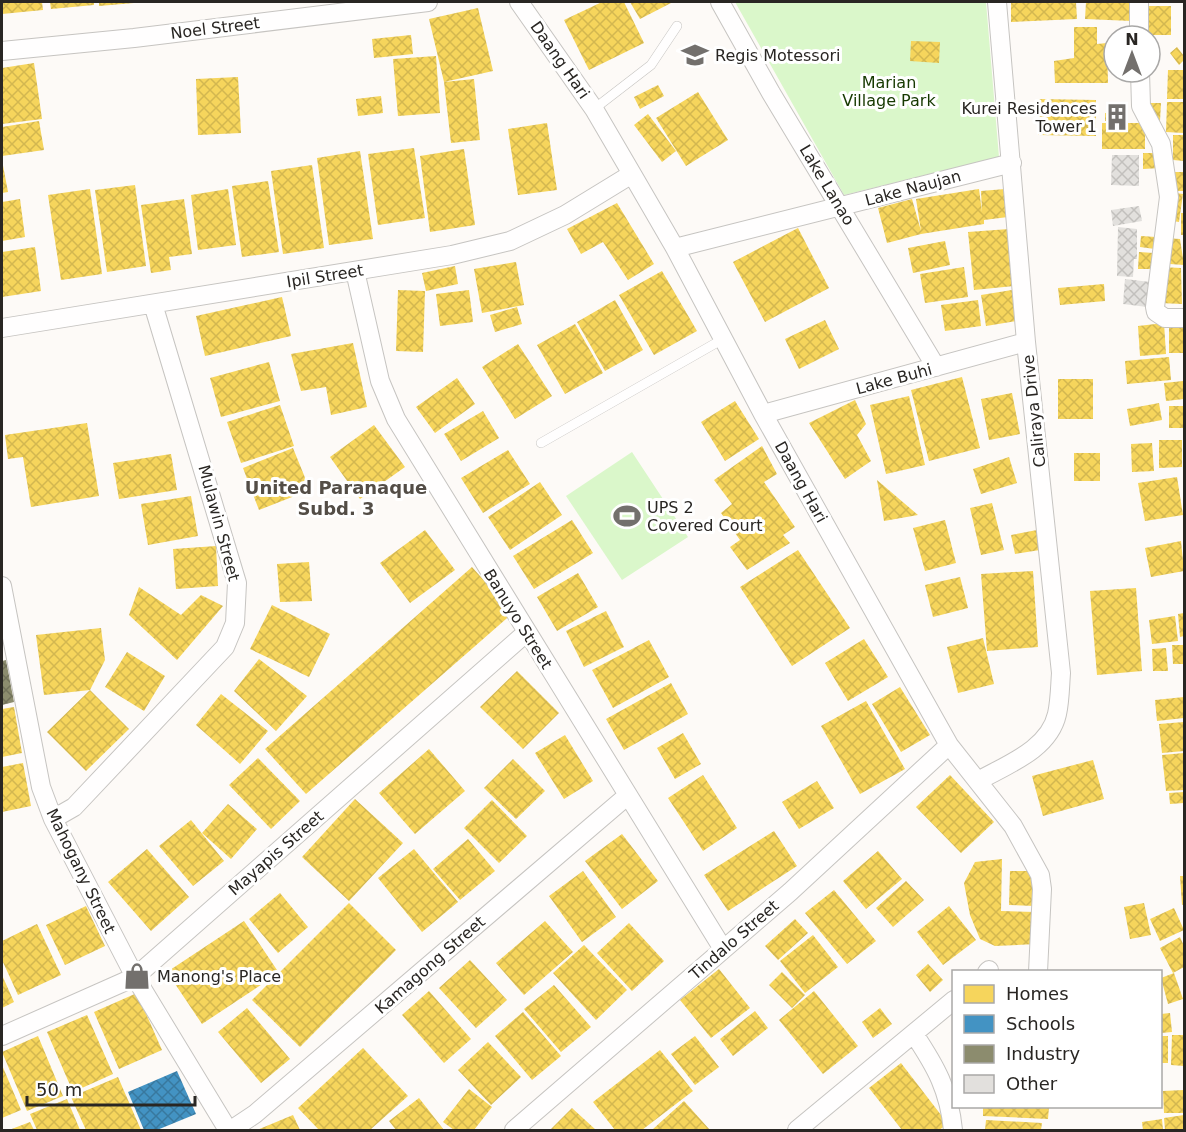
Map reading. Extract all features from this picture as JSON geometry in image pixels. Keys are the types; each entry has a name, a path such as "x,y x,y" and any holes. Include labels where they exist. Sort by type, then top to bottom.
{"street":[{"name":"Noel Street","path":"2,51 428,2"},
{"name":"Daang Hari","path":"519,2 594,109 675,248 763,414 949,745 1013,826 1040,875 1042,889 1038,970"},
{"name":"Lake Lanao","path":"720,2 771,93 936,367"},
{"name":"Caliraya Drive","path":"978,781 1030,752 1046,737 1056,717 1061,673 1026,342 997,2"},
{"path":"1139,2 1139,24"},
{"path":"1140,84 1141,106 1161,144 1169,197 1155,307 1156,312 1165,318 1185,318"},
{"name":"Lake Naujan","path":"675,248 1012,163"},
{"name":"Ipil Street","path":"2,328 452,255 510,241 565,214 632,174"},
{"name":"Banuyo Street","path":"355,271 380,381 396,418 723,949"},
{"name":"Mulawin Street","path":"53,819 74,807 225,647 235,623 237,582 153,304"},
{"name":"Lake Buhi","path":"763,414 1026,342"},
{"name":"Mahogany Street","path":"2,586 41,787 53,819 135,977 229,1131"},
{"name":"Mayapis Street","path":"2,1036 135,977 527,632"},
{"name":"Tindalo Street","path":"514,1131 790,892 949,745"},
{"name":"Kamagong Street","path":"229,1131 255,1114 627,796"},
{"path":"797,1131 952,1002"},
{"path":"914,1034 941,1076 951,1110 953,1131"}],"lane":[{"path":"594,109 651,65 677,26"},
{"path":"541,443 723,339"}],"green space":[{"name":"Marian Village Park","path":"735,2 986,2 999,157 844,195"},
{"name":"UPS 2 Covered Court","path":"632,452 688,537 622,580 566,496"}],"building: Homes":[{"path":"2,2 42,2 43,10 2,14"},
{"path":"50,2 94,2 94,5 51,9"},
{"path":"99,2 134,2 134,3 99,6"},
{"path":"602,2 624,2 644,43 589,70 564,20"},
{"path":"630,2 673,2 640,19"},
{"path":"1011,2 1076,2 1077,19 1011,22"},
{"path":"1086,2 1132,2 1132,21 1085,19"},
{"path":"1143,6 1171,6 1171,35 1162,35 1162,24 1143,24"},
{"path":"478,8 493,71 444,82 429,19"},
{"path":"1074,27 1097,27 1097,44 1102,44 1102,83 1055,83 1054,61 1074,58"},
{"path":"411,35 413,54 374,58 372,39"},
{"path":"911,41 940,42 939,63 910,61"},
{"path":"1177,47 1184,56 1184,60 1179,65 1170,53"},
{"path":"436,56 440,113 398,116 393,59"},
{"path":"34,63 42,119 2,124 2,68"},
{"path":"1168,70 1184,70 1184,99 1167,99"},
{"path":"238,77 241,133 198,135 196,79"},
{"path":"474,79 480,140 451,143 444,82"},
{"path":"658,85 664,96 640,109 634,97"},
{"path":"698,92 728,140 686,166 656,118"},
{"path":"381,96 383,113 358,116 356,99"},
{"path":"1038,99 1096,100 1096,136 1038,135"},
{"path":"1167,102 1184,102 1184,133 1166,132"},
{"path":"1148,103 1161,103 1160,121 1148,120"},
{"name":"Kurei Residences Tower 1","path":"1128,112 1128,122 1105,121 1105,113"},
{"path":"648,114 676,151 662,162 634,125"},
{"path":"39,121 44,150 2,156 2,127"},
{"path":"547,123 557,190 518,195 508,129"},
{"path":"1102,123 1145,123 1145,149 1102,149"},
{"path":"1173,135 1184,135 1184,161 1173,160"},
{"path":"414,148 425,218 378,225 368,154"},
{"path":"464,149 475,225 430,232 420,156"},
{"path":"360,151 373,239 329,245 317,158"},
{"path":"1143,153 1160,153 1160,168 1143,169"},
{"path":"2,160 8,192 2,193"},
{"path":"312,165 324,248 283,254 271,171"},
{"path":"1170,172 1184,172 1184,191 1170,191"},
{"path":"268,181 279,252 242,257 232,186"},
{"path":"135,185 146,266 107,272 95,190"},
{"path":"90,189 102,274 61,280 48,195"},
{"path":"228,189 236,245 198,250 191,195"},
{"path":"979,189 982,212 981,191 1005,189 1008,217 984,220 984,224 921,234 887,243 878,208 912,199 921,231 916,199"},
{"path":"1170,192 1183,194 1179,222 1166,220"},
{"path":"20,199 25,237 2,241 2,202"},
{"path":"184,199 192,254 169,257 171,270 151,273 141,205"},
{"path":"617,203 654,264 628,280 603,242 581,254 567,229"},
{"path":"1181,213 1184,213 1184,235 1181,235"},
{"path":"798,228 829,288 765,322 733,262"},
{"path":"1009,229 1014,286 974,290 968,232"},
{"path":"1141,236 1156,237 1155,249 1140,247"},
{"path":"1165,238 1180,239 1184,265 1170,264"},
{"path":"945,241 950,265 913,273 908,248"},
{"path":"35,247 41,291 2,297 2,252"},
{"path":"1139,252 1154,253 1154,269 1138,269"},
{"path":"516,262 524,305 482,313 474,269"},
{"path":"455,266 458,284 426,291 422,273"},
{"path":"964,267 968,297 925,303 920,274"},
{"path":"1161,267 1181,268 1182,304 1160,303"},
{"path":"662,271 697,331 654,355 619,295"},
{"path":"1104,284 1105,301 1060,305 1058,288"},
{"path":"1018,289 1023,320 986,326 981,295"},
{"path":"398,290 425,291 423,352 396,351"},
{"path":"469,290 473,322 440,326 436,294"},
{"path":"282,297 291,336 205,356 196,316"},
{"path":"615,300 643,350 605,371 577,322"},
{"path":"978,300 981,326 945,331 941,305"},
{"path":"517,307 522,324 495,332 490,315"},
{"path":"825,320 839,349 799,369 785,339"},
{"path":"1164,323 1166,354 1140,356 1138,326"},
{"path":"575,324 603,373 565,394 537,345"},
{"path":"1169,324 1184,324 1184,353 1169,353"},
{"path":"353,343 367,407 331,415 326,387 301,391 291,354"},
{"path":"518,344 552,396 515,419 482,367"},
{"path":"1169,357 1171,380 1127,384 1125,361"},
{"path":"269,362 280,401 221,417 210,378"},
{"path":"962,377 980,448 929,461 911,390"},
{"path":"457,378 475,404 435,433 416,407"},
{"path":"1058,379 1093,379 1093,419 1058,419"},
{"path":"1183,381 1184,399 1166,401 1164,383"},
{"path":"1012,393 1020,434 989,440 981,399"},
{"path":"909,396 925,465 886,474 870,405"},
{"path":"855,400 866,424 857,435 871,461 845,479 809,423"},
{"path":"735,401 759,439 725,461 701,422"},
{"path":"1159,403 1162,420 1130,426 1127,409"},
{"path":"280,405 294,446 241,463 227,422"},
{"path":"1169,406 1184,406 1184,428 1169,428"},
{"path":"483,411 499,438 461,461 444,434"},
{"path":"87,423 99,496 31,507 23,457 8,459 5,435"},
{"path":"374,425 405,467 360,499 330,457"},
{"path":"1159,440 1182,440 1182,467 1159,468"},
{"path":"1152,443 1154,471 1132,472 1131,444"},
{"path":"762,446 777,474 764,482 795,527 783,535 790,543 747,570 730,547 740,540 721,513 732,504 714,480"},
{"path":"293,448 310,490 259,510 243,468"},
{"path":"508,450 530,484 483,513 461,478"},
{"path":"1074,453 1100,453 1100,481 1074,481"},
{"path":"171,454 177,490 119,499 113,463"},
{"path":"1009,457 1017,483 981,494 973,469"},
{"path":"1177,477 1183,515 1145,521 1138,483"},
{"path":"877,480 918,515 884,521"},
{"path":"540,482 562,515 510,550 488,517"},
{"path":"191,496 198,536 148,545 141,504"},
{"path":"992,503 1004,550 981,555 970,508"},
{"path":"572,520 593,553 534,589 513,556"},
{"path":"945,520 956,563 925,571 913,528"},
{"path":"425,530 455,570 410,603 380,563"},
{"path":"1037,530 1040,550 1015,554 1011,535"},
{"path":"1181,541 1184,571 1151,577 1145,548"},
{"path":"216,546 218,586 176,589 173,549"},
{"path":"798,550 850,628 792,666 740,587"},
{"path":"309,562 312,601 280,602 277,564"},
{"path":"472,567 513,613 306,794 265,749"},
{"path":"1033,571 1038,647 987,651 981,574"},
{"path":"578,573 598,607 557,631 537,597"},
{"path":"960,577 968,608 933,617 925,585"},
{"path":"139,587 181,615 201,595 223,606 177,660 129,615"},
{"path":"1136,588 1142,671 1097,675 1090,591"},
{"path":"272,605 330,634 309,677 250,649"},
{"path":"606,611 624,647 584,667 566,631"},
{"path":"1184,613 1184,636 1180,637 1178,614"},
{"path":"1175,616 1178,641 1152,644 1149,620"},
{"path":"101,628 105,660 90,690 44,695 36,635"},
{"path":"983,638 994,684 958,693 947,647"},
{"path":"864,639 888,677 848,701 825,663"},
{"path":"649,640 669,677 613,708 592,670"},
{"path":"1172,645 1184,645 1184,664 1173,664"},
{"path":"1166,648 1168,671 1153,671 1152,649"},
{"path":"127,652 165,676 144,711 105,687"},
{"path":"259,659 307,696 276,731 234,691"},
{"path":"517,671 559,713 523,749 480,707"},
{"path":"671,683 688,714 624,750 606,719"},
{"path":"900,687 930,735 901,752 872,704"},
{"path":"90,690 129,729 86,771 47,732"},
{"path":"221,694 268,731 240,764 196,725"},
{"path":"1184,697 1184,718 1157,721 1155,700"},
{"path":"866,701 905,769 860,794 821,726"},
{"path":"14,707 22,753 2,757 2,709"},
{"path":"1184,722 1184,751 1162,753 1159,724"},
{"path":"683,733 701,764 675,779 657,748"},
{"path":"565,735 593,781 564,799 535,753"},
{"path":"429,749 465,791 415,834 379,793"},
{"path":"1184,753 1184,790 1166,791 1162,755"},
{"path":"258,758 300,801 271,829 229,785"},
{"path":"513,759 545,791 516,819 484,788"},
{"path":"1093,760 1104,799 1043,816 1032,776"},
{"path":"23,763 31,806 2,812 2,767"},
{"path":"703,775 737,828 703,851 668,798"},
{"path":"950,775 994,822 961,853 916,807"},
{"path":"817,781 834,808 799,829 782,802"},
{"path":"1184,792 1184,803 1170,804 1169,793"},
{"path":"355,799 403,843 349,901 302,857"},
{"path":"492,800 527,836 499,863 464,828"},
{"path":"228,804 257,829 231,859 202,833"},
{"path":"191,820 224,861 193,886 159,846"},
{"path":"774,831 797,866 728,911 704,875"},
{"path":"622,834 658,881 622,909 585,861"},
{"path":"468,839 495,871 460,900 433,869"},
{"path":"147,849 189,897 151,931 108,882"},
{"path":"414,849 458,902 422,932 378,878"},
{"path":"878,851 902,879 866,909 843,881"},
{"path":"1002,859 1001,911 1036,912 1037,944 995,946 980,939 970,915 964,883 975,862"},
{"path":"583,871 616,917 582,942 549,896"},
{"path":"1010,871 1035,871 1034,906 1009,905"},
{"path":"1180,876 1184,876 1184,904 1182,905"},
{"path":"906,881 924,900 893,927 876,908"},
{"path":"834,890 876,941 847,964 805,913"},
{"path":"280,893 308,927 278,953 249,919"},
{"path":"349,903 396,950 300,1047 252,1000"},
{"path":"1144,903 1151,935 1130,939 1124,907"},
{"path":"86,906 105,946 65,965 46,925"},
{"path":"949,906 976,940 943,965 917,932"},
{"path":"1174,908 1184,930 1160,941 1150,919"},
{"path":"795,919 808,933 778,960 765,946"},
{"path":"244,921 279,973 202,1024 167,972"},
{"path":"545,921 573,952 524,995 496,963"},
{"path":"629,923 664,961 632,991 597,953"},
{"path":"37,924 61,975 18,995 2,960 2,941"},
{"path":"813,935 838,967 805,993 780,961"},
{"path":"1180,937 1184,946 1184,967 1173,973 1160,948"},
{"path":"584,945 627,990 596,1020 553,973"},
{"path":"470,960 507,1000 476,1028 439,988"},
{"path":"928,964 943,980 930,992 916,975"},
{"path":"719,969 750,1008 711,1038 680,1000"},
{"path":"782,972 805,995 792,1008 769,985"},
{"path":"1174,973 1183,999 1168,1004 1162,978"},
{"path":"2,975 14,1002 2,1008"},
{"path":"554,985 591,1027 561,1052 524,1009"},
{"path":"429,991 471,1039 444,1063 402,1015"},
{"path":"814,991 858,1046 823,1074 779,1020"},
{"path":"137,993 162,1050 119,1069 94,1012"},
{"path":"247,1008 290,1059 261,1083 218,1032"},
{"path":"880,1008 892,1024 873,1038 862,1022"},
{"path":"755,1011 768,1028 733,1056 720,1039"},
{"path":"523,1012 561,1056 532,1080 495,1036"},
{"path":"1170,1013 1172,1032 1162,1033 1162,1014"},
{"path":"87,1015 113,1074 73,1092 47,1032"},
{"path":"1172,1035 1184,1035 1184,1066 1171,1065"},
{"path":"38,1036 63,1096 27,1111 2,1052"},
{"path":"695,1036 719,1067 695,1085 671,1054"},
{"path":"1162,1036 1168,1036 1168,1063 1162,1063"},
{"path":"488,1042 521,1077 491,1105 458,1070"},
{"path":"363,1048 408,1096 370,1130 319,1130 298,1108"},
{"path":"660,1050 693,1091 642,1130 615,1130 593,1102"},
{"path":"901,1063 948,1124 939,1130 902,1130 869,1088"},
{"path":"2,1065 21,1110 2,1118"},
{"path":"118,1077 141,1130 86,1130 71,1097"},
{"path":"469,1089 492,1107 474,1130 454,1130 443,1122"},
{"path":"1184,1090 1184,1113 1164,1113 1163,1091"},
{"path":"419,1098 444,1130 396,1130 389,1121"},
{"path":"67,1099 80,1130 37,1130 30,1114"},
{"path":"684,1101 710,1130 653,1129"},
{"path":"572,1108 596,1130 550,1130"},
{"path":"983,1108 1049,1108 1048,1119 983,1116"},
{"path":"293,1115 300,1130 257,1130"},
{"path":"1184,1115 1184,1130 1165,1130 1164,1118"},
{"path":"1162,1119 1163,1130 1143,1130 1142,1122"},
{"path":"986,1120 1042,1123 1041,1130 985,1130"},
{"path":"30,1122 34,1130 9,1130"}],"building: Schools":[{"path":"177,1071 196,1114 157,1130 144,1130 128,1092"}],"building: Industry":[{"path":"6,660 14,702 2,705 2,661"}],"building: Other":[{"path":"1112,155 1139,155 1139,186 1111,185"},
{"path":"1139,206 1142,221 1113,226 1111,210"},
{"path":"1118,227 1137,229 1137,259 1134,259 1133,277 1117,276"},
{"path":"1125,279 1150,282 1147,307 1123,304"}],"place":[{"name":"Regis Motessori","path":"695,55"},
{"name":"Kurei Residences Tower 1","path":"1117,117"},
{"name":"UPS 2 Covered Court","path":"627,516"},
{"name":"Manong's Place","path":"137,976"}],"district":[{"name":"United Paranaque Subd. 3","path":"336,497"}]}
